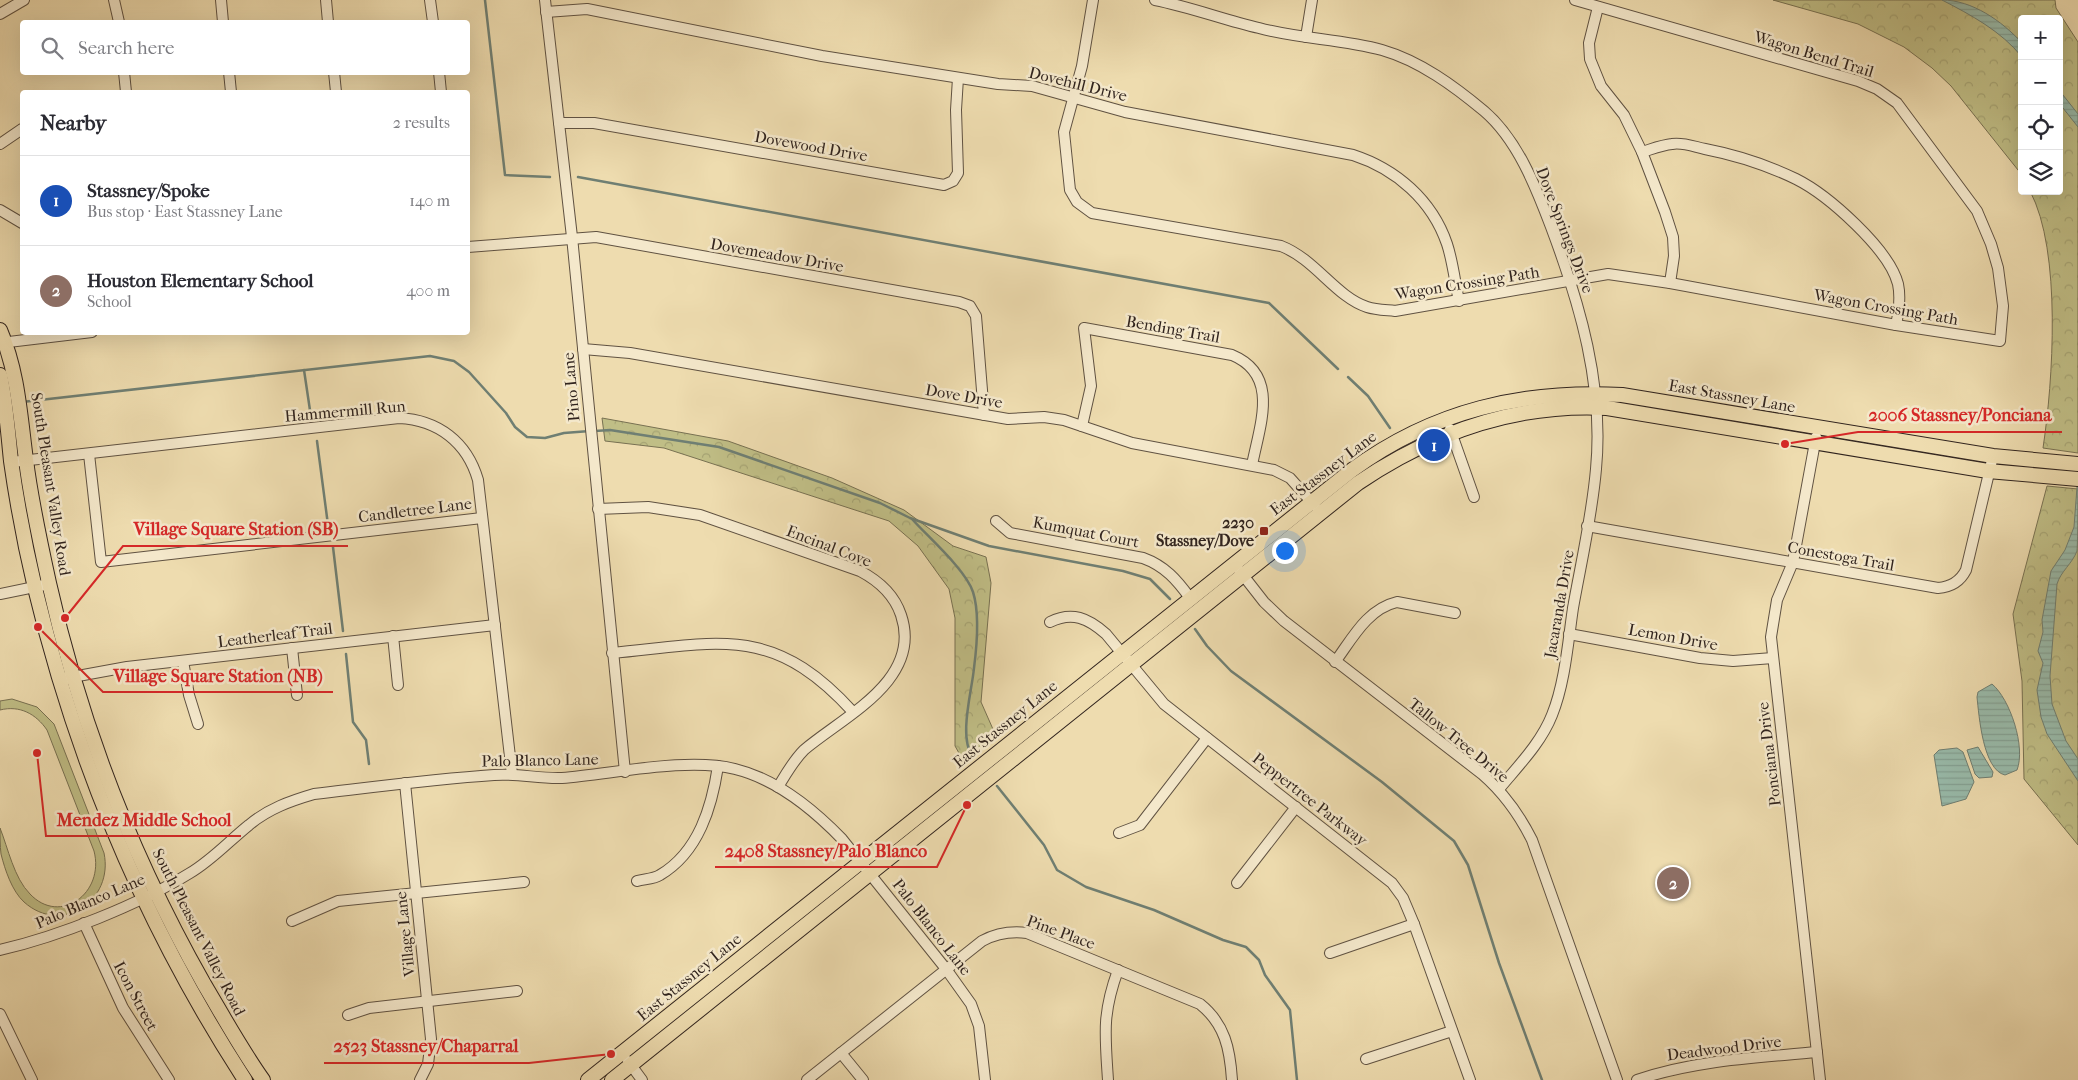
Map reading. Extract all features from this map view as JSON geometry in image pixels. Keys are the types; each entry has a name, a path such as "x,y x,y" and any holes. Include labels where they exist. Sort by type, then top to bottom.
{"main road":[{"name":"South Pleasant Valley Road","path":"2,338 18,393 26,461 49,584 74,676 103,767 155,891 227,1024 263,1080"},
{"name":"South Pleasant Valley Road","path":"0,375 12,462 34,587 59,680 96,789 141,898 184,979 245,1080"},
{"name":"East Stassney Lane","path":"588,1080 1311,502 1387,445 1446,418 1480,407 1517,399 1572,394 1647,413 1815,443 1988,471 2073,479"},
{"name":"East Stassney Lane","path":"612,1080 1320,513 1382,466 1418,446 1451,432 1515,414 1596,400 1649,398 1817,428 1993,456 2078,464"}],"street":[{"path":"0,14 24,0"},
{"path":"114,0 119,20"},
{"path":"221,0 224,20"},
{"path":"326,0 328,20"},
{"path":"430,0 433,20"},
{"name":"Pino Lane","path":"545,0 572,237 625,772"},
{"name":"Wagon Crossing Path","path":"1093,0 1082,66 1064,132 1070,190 1077,202 1092,213 1281,246 1303,257 1352,299 1366,307 1395,311 1608,274 1670,283 1896,325 2000,341"},
{"name":"Dove Springs Drive","path":"1155,0 1188,7 1261,29 1381,50 1400,57 1440,78 1487,114 1523,162 1539,195 1571,281 1586,337 1596,400"},
{"path":"1306,37 1312,0"},
{"name":"Wagon Bend Trail","path":"1575,0 1858,81 1877,89 1897,103 1977,211 1991,244 1998,268 2003,306 2000,341"},
{"path":"1598,7 1589,43 1592,67 1601,86 1624,116 1642,152 1673,237 1674,256 1670,283"},
{"name":"Dovehill Drive","path":"546,12 587,10 822,56 998,84 1032,86 1125,112 1353,155 1376,163 1409,187 1436,222 1447,244 1459,301"},
{"path":"124,75 126,90"},
{"path":"229,75 231,90"},
{"path":"334,75 336,90"},
{"path":"438,75 441,90"},
{"name":"Dovewood Drive","path":"559,124 594,123 944,185 953,181 958,173 958,78"},
{"path":"0,144 20,130"},
{"path":"1642,152 1680,143 1720,152 1769,167 1804,184 1842,213 1865,234 1889,263 1898,284 1900,305 1896,325"},
{"path":"0,210 20,222"},
{"name":"Dovemeadow Drive","path":"470,247 572,237 596,237 959,302 970,306 976,316 984,414"},
{"name":"Bending Trail","path":"1082,426 1091,386 1084,328 1232,355 1244,360 1255,371 1263,385 1263,400 1252,465"},
{"path":"2,338 47,335"},
{"name":"Dove Drive","path":"583,349 630,353 1008,419 1044,417 1064,420 1132,443 1274,470 1290,478 1320,513"},
{"name":"Jacaranda Drive","path":"1499,789 1539,740 1552,714 1569,634 1596,470 1596,400"},
{"name":"Hammermill Run","path":"12,462 399,418 418,420 442,430 465,451 478,480 512,774"},
{"path":"1446,418 1474,497"},
{"name":"Ponciana Drive","path":"1817,428 1793,562 1775,610 1771,638 1820,1080"},
{"name":"Candletree Lane","path":"89,454 101,562 482,518"},
{"name":"Conestoga Trail","path":"1587,526 1938,588 1951,586 1960,579 1966,570 1993,456"},
{"name":"Encinal Cove","path":"598,509 648,507 700,515 860,571 876,580 894,600 902,618 904,636 902,653 891,678 853,712 797,757 778,787"},
{"name":"Kumquat Court","path":"996,520 1010,533 1148,560 1171,574 1187,601"},
{"name":"Tallow Tree Drive","path":"1234,564 1274,612 1335,662 1499,789 1518,815 1532,840 1618,1080"},
{"path":"0,594 49,584"},
{"path":"1335,662 1373,613 1387,604 1396,602 1455,613"},
{"name":"Peppertree Parkway","path":"1050,622 1061,616 1071,615 1082,618 1106,634 1164,704 1385,876 1403,898 1414,924 1470,1080"},
{"name":"Leatherleaf Trail","path":"59,680 127,667 495,625"},
{"name":"Lemon Drive","path":"1569,634 1733,662 1773,658"},
{"path":"393,636 398,685"},
{"path":"612,654 708,644 750,645 784,656 804,667 822,680 853,712"},
{"path":"292,648 297,695"},
{"path":"183,661 189,695 198,724"},
{"path":"1119,833 1140,825 1207,738"},
{"name":"Palo Blanco Lane","path":"0,950 84,923 141,898 203,865 249,825 293,800 314,794 405,783 512,774 548,778 684,765 718,766 750,773 778,787 825,821 861,862 964,992 976,1015 982,1037 986,1080"},
{"path":"637,881 659,876 688,848 707,817 714,798 718,766"},
{"name":"Village Lane","path":"405,783 431,1048 428,1064 420,1080"},
{"path":"1237,883 1296,807"},
{"path":"292,921 332,902 524,882"},
{"name":"Icon Street","path":"84,923 123,1008 169,1080"},
{"path":"1330,953 1414,924"},
{"name":"Pine Place","path":"807,1080 982,941 998,934 1015,932 1027,933 1191,998 1206,1008 1217,1020 1226,1036 1230,1053 1232,1080"},
{"path":"1108,1080 1104,1026 1110,994 1118,970"},
{"path":"348,1015 368,1008 517,991"},
{"path":"0,1014 32,1080"},
{"path":"1366,1059 1452,1031"},
{"name":"Deadwood Drive","path":"1637,1080 1662,1071 1695,1065 1817,1052"},
{"path":"622,1053 642,1080"},
{"path":"841,1053 862,1080"}],"green space":[{"path":"1773,0 2055,0 2056,8 2061,15 2018,15 2018,170 1951,86 1932,68 1904,47 1858,24"},
{"path":"2063,19 2078,42 2078,453 2043,448 2050,388 2052,317 2051,281 2047,247 2040,217 2032,195 2063,195"},
{"path":"602,418 728,441 832,478 904,510 953,546 986,557 991,583 981,702 996,736 964,762 955,746 955,618 949,589 918,546 889,521 664,448 605,441"},
{"path":"2047,486 2078,489 2078,845 2024,779 2022,681 2013,614"},
{"path":"12,699 37,707 54,724 104,853 105,870 101,885 93,898 82,908 69,914 54,915 39,912 24,902 13,886 1,854 0,828 12,862 24,887 42,903 54,907 66,906 86,892 93,880 96,866 94,851 47,730 38,719 27,712 14,709 0,710 0,701"}],"shaded area":[{"path":"1942,0 1964,4 1986,13 2018,39 2018,52 2005,39 1975,18"},
{"path":"2063,95 2078,114 2078,127 2063,108"},
{"path":"2078,474 2077,551 2057,584 2050,676 2052,704 2066,741 2078,759 2078,781 2047,734 2041,717 2037,690 2043,663 2038,651 2043,632 2042,620 2051,571 2065,550 2074,527"},
{"path":"1992,684 2005,701 2015,724 2018,737 2019,760 2017,770 2005,775 1998,771 1987,753 1979,716 1978,692"},
{"path":"1978,747 1993,772 1992,777 1979,778 1975,774 1967,750"},
{"path":"1957,748 1963,752 1974,782 1966,799 1942,806 1934,755 1939,750"}],"waterway":[{"path":"485,0 505,175 550,177"},
{"path":"578,177 1269,303 1338,369"},
{"path":"22,402 430,356 454,361 469,372 506,413 515,427 527,437 545,438 564,433 590,431"},
{"path":"304,370 311,417"},
{"path":"1348,377 1368,396 1390,428"},
{"path":"595,431 610,430 719,447 880,503 910,518 989,546 1123,571 1150,579 1170,599"},
{"path":"317,441 328,525"},
{"path":"912,519 955,564 969,583 973,592 977,610 977,640 966,727 969,749 973,757"},
{"path":"333,547 343,631"},
{"path":"1195,629 1207,646 1231,671 1382,782 1454,841 1468,865 1499,963 1542,1080"},
{"path":"346,654 353,722 366,740 369,764"},
{"path":"997,786 1044,845 1057,870 1086,887 1154,910 1223,940 1246,947 1259,960 1265,975 1290,1010 1297,1080"}],"place":[{"name":"2006 Stassney/Ponciana","path":"1785,444"},
{"name":"Stassney/Spoke","path":"1434,445"},
{"name":"2230 Stassney/Dove","path":"1264,531"},
{"name":"Village Square Station (SB)","path":"65,618"},
{"name":"Village Square Station (NB)","path":"38,627"},
{"name":"Mendez Middle School","path":"37,753"},
{"name":"2408 Stassney/Palo Blanco","path":"967,805"},
{"name":"Houston Elementary School","path":"1673,883"},
{"name":"2523 Stassney/Chaparral","path":"611,1054"}]}
